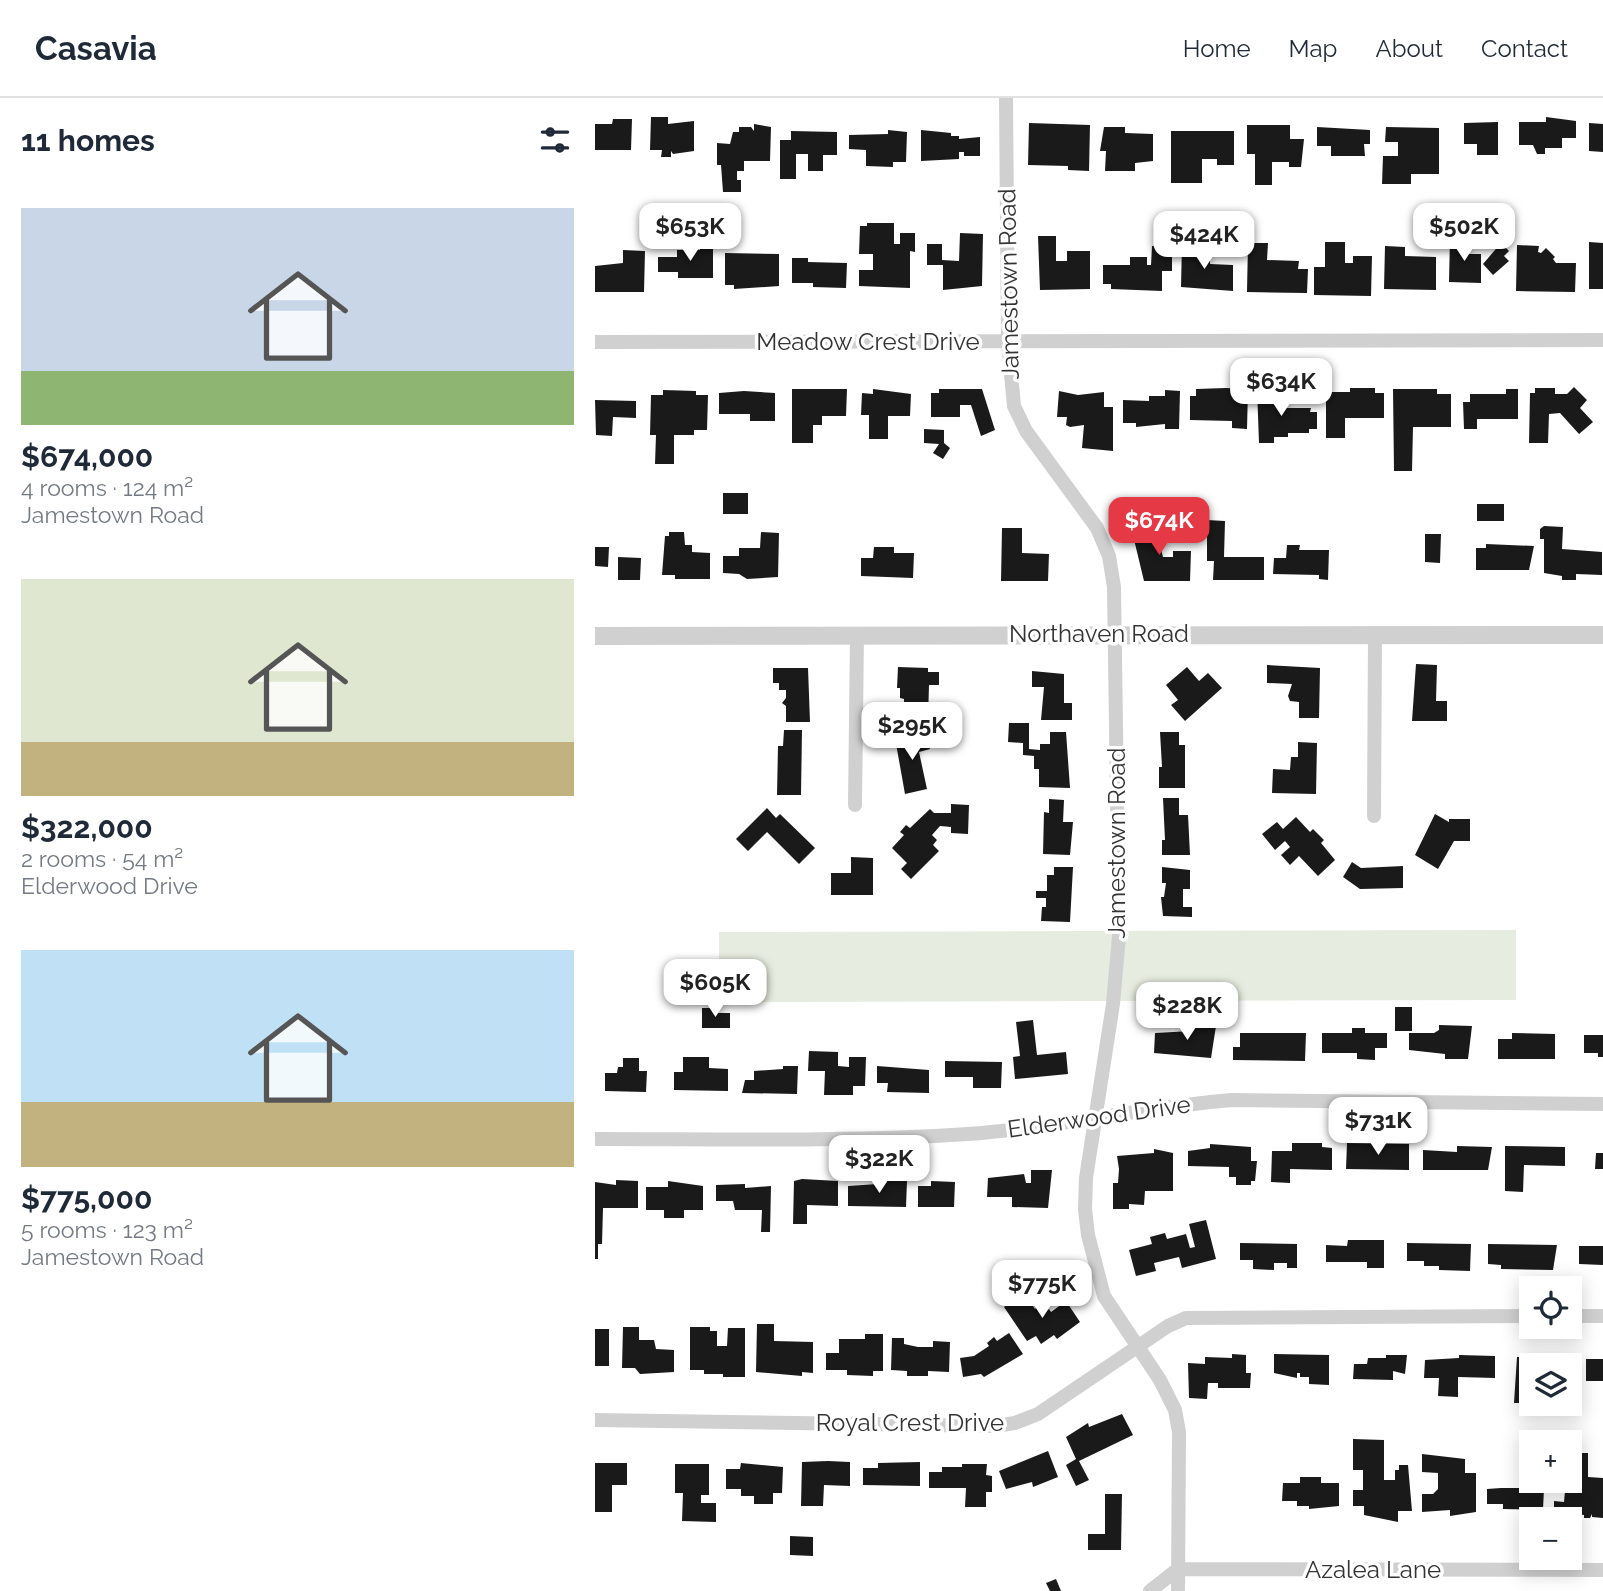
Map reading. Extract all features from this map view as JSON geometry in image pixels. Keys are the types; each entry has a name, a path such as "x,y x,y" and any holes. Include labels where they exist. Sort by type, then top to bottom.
{"street":[{"name":"Jamestown Road","path":"1006,98 1008,342 1014,406 1026,431 1084,506 1109,556 1114,587 1119,936 1112,1004 1086,1178 1088,1235 1104,1296 1139,1346 1175,1410 1179,1432 1178,1591"},
{"name":"Meadow Crest Drive","path":"595,342 1603,340"},
{"path":"1374,816 1375,634"},
{"path":"855,805 857,635"},
{"name":"Northaven Road","path":"595,636 1603,635"},
{"name":"Elderwood Drive","path":"595,1139 844,1140 971,1134 1178,1104 1232,1100 1603,1104"},
{"name":"Royal Crest Drive","path":"595,1420 995,1426 1038,1415 1139,1346 1186,1318 1519,1316"},
{"path":"1582,1316 1603,1317"},
{"path":"1150,1591 1178,1569"},
{"name":"Azalea Lane","path":"1178,1569 1603,1570"}],"shaded area":[{"path":"1516,930 1516,1000 719,1002 719,932"}],"building":[{"path":"651,117 668,117 668,124 694,121 694,151 673,154 671,151 671,157 661,157 662,150 650,150"},
{"path":"1546,117 1576,121 1576,138 1562,138 1562,148 1545,148 1545,154 1537,154 1533,145 1519,145 1519,122 1546,122"},
{"path":"613,119 632,119 631,150 595,150 595,124 612,124"},
{"path":"1498,122 1498,155 1477,155 1477,144 1464,144 1464,123"},
{"path":"1029,123 1090,125 1089,171 1068,170 1068,166 1028,165"},
{"path":"1589,123 1603,124 1603,152 1589,151"},
{"path":"754,124 771,127 770,161 744,161 744,171 737,171 737,180 741,180 741,192 723,192 721,165 717,165 717,143 730,144 733,132 739,132 739,127 751,127 754,131"},
{"path":"1247,125 1290,125 1290,139 1304,139 1301,167 1289,167 1289,162 1272,162 1272,185 1255,185 1255,154 1247,154"},
{"path":"1104,127 1125,127 1125,133 1153,134 1153,161 1135,163 1135,171 1105,171 1106,151 1100,151"},
{"path":"1317,127 1370,130 1370,144 1364,144 1365,156 1331,156 1331,146 1317,146"},
{"path":"1386,127 1439,128 1439,174 1411,174 1411,184 1382,184 1383,156 1398,156 1398,142 1385,142"},
{"path":"888,130 907,132 906,162 893,162 893,167 866,166 866,150 849,149 849,135 888,134"},
{"path":"921,130 951,133 951,136 959,136 959,139 980,137 980,156 964,156 964,152 959,152 959,159 921,161"},
{"path":"791,131 837,132 837,155 823,155 823,171 808,171 808,154 796,154 796,179 780,179 780,140 791,140"},
{"path":"1171,131 1234,131 1234,165 1217,165 1217,159 1202,159 1202,183 1171,183"},
{"path":"867,223 894,223 894,244 900,244 900,233 915,233 915,252 910,251 910,288 859,286 859,270 873,270 873,254 859,254 860,226 867,226"},
{"path":"960,233 983,234 982,286 943,290 943,265 927,265 927,244 942,244 942,260 959,261"},
{"path":"1038,236 1056,236 1056,261 1067,261 1067,251 1090,251 1090,289 1040,290"},
{"path":"1450,238 1468,239 1468,254 1481,254 1481,283 1449,282"},
{"path":"1325,242 1345,242 1345,263 1353,263 1353,256 1372,256 1371,296 1314,295 1314,267 1325,267"},
{"path":"1589,242 1603,243 1603,289 1589,289"},
{"path":"1182,243 1200,243 1200,252 1210,256 1210,264 1233,265 1233,291 1181,287"},
{"path":"1248,243 1268,243 1267,260 1299,261 1298,269 1308,269 1307,293 1247,292"},
{"path":"1501,243 1509,251 1504,256 1509,261 1493,275 1483,264"},
{"path":"1517,245 1539,246 1538,252 1541,253 1546,248 1555,257 1553,259 1556,263 1576,263 1575,292 1516,291"},
{"path":"700,246 713,246 713,278 678,278 678,272 658,272 658,257 677,257 677,250 700,250"},
{"path":"1152,246 1172,247 1172,271 1162,271 1162,291 1111,289 1111,284 1103,284 1103,265 1130,265 1130,257 1147,257 1147,265 1151,265"},
{"path":"1385,246 1405,247 1405,256 1436,257 1436,290 1384,289"},
{"path":"623,250 645,251 644,292 595,292 595,266 623,263"},
{"path":"725,253 779,254 779,286 734,289 734,285 725,285"},
{"path":"792,258 808,258 808,262 847,263 846,288 792,283"},
{"path":"1574,387 1587,400 1580,408 1593,422 1579,434 1560,413 1549,414 1548,443 1529,443 1530,393 1535,393 1535,388 1555,388 1555,394 1567,394"},
{"path":"1257,388 1277,388 1277,408 1311,408 1310,412 1317,412 1317,429 1309,429 1309,433 1288,433 1288,437 1274,437 1274,443 1259,443"},
{"path":"1350,388 1375,388 1375,393 1384,393 1384,418 1345,418 1345,438 1326,438 1326,392 1350,392"},
{"path":"792,389 847,389 846,416 822,416 822,425 813,425 813,443 792,443"},
{"path":"873,389 911,394 910,416 888,416 888,439 869,439 869,415 861,415 862,393 873,394"},
{"path":"939,389 982,389 995,430 981,436 971,405 960,405 960,417 931,417 931,393 939,393"},
{"path":"1196,389 1248,389 1247,429 1232,428 1232,421 1190,420 1190,396 1196,396"},
{"path":"1393,389 1437,389 1437,394 1451,394 1451,427 1413,427 1412,471 1394,471"},
{"path":"1506,389 1518,389 1518,419 1477,419 1477,429 1464,429 1463,402 1470,402 1470,394 1506,394"},
{"path":"663,390 696,391 696,395 708,395 707,430 694,430 694,435 674,435 674,464 655,464 656,435 650,435 651,395 663,395"},
{"path":"1165,390 1180,391 1179,429 1165,429 1165,424 1136,427 1136,423 1123,423 1123,400 1149,401 1149,396 1165,396"},
{"path":"1059,391 1078,395 1104,392 1104,407 1113,407 1113,451 1082,448 1084,425 1070,427 1066,425 1067,417 1057,417"},
{"path":"719,393 775,393 775,421 750,421 750,414 719,414"},
{"path":"595,400 636,401 636,418 613,417 612,436 596,435"},
{"path":"924,429 944,430 944,443 950,448 943,459 933,453 939,444 924,443"},
{"path":"723,493 748,493 748,514 723,514"},
{"path":"1477,504 1504,504 1504,521 1477,521"},
{"path":"1207,520 1225,521 1224,557 1264,557 1264,580 1213,580 1214,561 1207,561"},
{"path":"1154,522 1163,557 1173,557 1173,551 1191,551 1190,581 1144,581 1131,527"},
{"path":"1544,526 1563,527 1562,549 1602,552 1602,575 1576,574 1576,580 1562,580 1562,576 1544,573 1544,539 1540,539 1540,529"},
{"path":"1002,528 1022,528 1022,553 1049,554 1048,581 1001,581"},
{"path":"669,532 684,532 685,545 692,545 692,552 710,553 710,579 675,579 675,575 662,575 665,536 669,536"},
{"path":"761,532 779,533 778,577 747,579 739,574 723,573 723,556 739,556 739,548 760,548"},
{"path":"1425,534 1441,534 1440,563 1425,562"},
{"path":"1486,544 1534,546 1529,570 1476,570 1476,548 1486,548"},
{"path":"1287,545 1300,545 1299,550 1329,550 1328,580 1319,579 1319,575 1273,574 1274,558 1286,558"},
{"path":"595,547 609,547 608,567 595,566"},
{"path":"874,547 894,547 894,553 914,553 913,578 861,576 861,558 873,558"},
{"path":"618,557 641,558 640,580 618,580"},
{"path":"1416,664 1437,665 1436,701 1447,701 1447,721 1412,721"},
{"path":"1267,665 1320,668 1319,718 1299,718 1299,702 1290,701 1288,696 1292,684 1267,683"},
{"path":"898,667 928,668 928,672 939,672 939,685 929,685 928,720 904,719 904,699 900,698 900,688 897,688"},
{"path":"1187,667 1199,681 1208,673 1222,688 1185,721 1171,705 1178,700 1166,685"},
{"path":"773,668 808,668 810,722 786,722 786,706 782,703 786,698 786,690 779,690 779,683 773,683"},
{"path":"1032,671 1064,674 1064,703 1072,703 1072,720 1041,720 1044,687 1032,687"},
{"path":"1009,723 1029,723 1029,749 1040,750 1040,744 1050,744 1050,732 1066,732 1070,788 1039,787 1039,769 1034,769 1034,756 1023,755 1023,743 1008,742"},
{"path":"784,730 802,730 801,795 777,795 778,746 783,746"},
{"path":"1160,732 1179,732 1179,745 1185,745 1185,788 1159,788 1159,767 1162,767"},
{"path":"914,734 914,737 927,734 930,749 919,752 927,789 905,794 895,738"},
{"path":"1298,742 1317,743 1316,794 1272,793 1273,769 1290,770 1291,757 1298,757"},
{"path":"1163,798 1179,798 1179,815 1188,815 1190,855 1162,855 1162,840 1165,840"},
{"path":"1049,799 1064,800 1063,822 1073,822 1070,855 1043,854 1044,812 1049,813"},
{"path":"951,804 969,805 968,834 951,833 951,827 940,826 932,835 937,840 933,845 939,851 911,879 901,869 907,863 892,848 904,835 900,832 906,825 910,828 930,809 934,813 951,813"},
{"path":"767,808 776,818 780,814 815,848 799,864 767,832 748,851 736,839"},
{"path":"1435,814 1449,822 1449,819 1470,819 1470,841 1454,841 1438,869 1415,855"},
{"path":"1296,817 1310,832 1313,829 1324,840 1321,843 1335,860 1318,876 1299,856 1290,865 1281,855 1290,847 1285,841 1275,850 1262,834 1277,822 1283,829"},
{"path":"851,857 873,858 873,895 831,895 831,873 851,873"},
{"path":"1352,862 1361,868 1403,866 1403,888 1360,889 1343,877"},
{"path":"1054,867 1073,867 1070,922 1041,921 1046,898 1036,898 1036,891 1047,891 1047,875 1054,875"},
{"path":"1162,867 1190,870 1190,889 1183,889 1183,907 1192,907 1192,917 1163,916 1161,897 1164,897 1166,883 1162,883"},
{"path":"1395,1007 1412,1007 1412,1031 1395,1031"},
{"path":"702,1008 717,1008 717,1013 730,1013 730,1028 702,1028"},
{"path":"1033,1020 1037,1055 1066,1052 1068,1074 1015,1079 1013,1057 1020,1056 1016,1022"},
{"path":"1439,1025 1472,1026 1468,1059 1445,1059 1445,1054 1409,1050 1409,1033 1434,1033 1439,1030"},
{"path":"1192,1026 1216,1026 1211,1058 1154,1053 1155,1033 1192,1031"},
{"path":"1352,1028 1365,1028 1365,1033 1387,1033 1387,1048 1375,1048 1375,1060 1357,1059 1357,1053 1322,1053 1322,1033 1352,1033"},
{"path":"1240,1033 1306,1033 1305,1061 1233,1060 1233,1047 1240,1047"},
{"path":"1512,1033 1555,1034 1555,1059 1498,1059 1498,1039 1512,1039"},
{"path":"1584,1035 1603,1035 1603,1057 1598,1057 1598,1053 1584,1053"},
{"path":"809,1051 838,1052 838,1066 849,1067 849,1057 866,1057 865,1086 853,1086 853,1095 824,1095 825,1071 808,1071"},
{"path":"683,1057 709,1057 709,1068 728,1069 728,1091 674,1090 674,1072 683,1072"},
{"path":"623,1058 639,1058 639,1071 647,1071 646,1092 605,1091 605,1073 617,1073 618,1067 623,1067"},
{"path":"945,1061 1002,1062 1001,1088 973,1088 973,1077 945,1077"},
{"path":"783,1066 798,1066 797,1094 742,1093 745,1080 754,1080 754,1071 783,1069"},
{"path":"877,1066 929,1070 929,1093 887,1092 888,1083 877,1083"},
{"path":"1292,1143 1322,1143 1322,1147 1332,1148 1332,1170 1290,1169 1290,1183 1271,1182 1272,1151 1292,1151"},
{"path":"1347,1143 1409,1144 1409,1170 1346,1169"},
{"path":"1210,1144 1251,1147 1251,1161 1257,1161 1255,1181 1251,1181 1251,1185 1236,1185 1236,1177 1229,1177 1229,1167 1188,1166 1188,1151 1210,1148"},
{"path":"1457,1146 1492,1147 1488,1170 1423,1170 1423,1150 1457,1152"},
{"path":"1505,1146 1565,1147 1565,1166 1524,1165 1523,1192 1505,1191"},
{"path":"1154,1149 1173,1153 1173,1191 1145,1191 1144,1205 1129,1204 1129,1209 1113,1209 1113,1183 1118,1183 1117,1156 1154,1153"},
{"path":"1596,1153 1603,1153 1603,1169 1595,1169"},
{"path":"1031,1170 1052,1170 1048,1208 1012,1207 1012,1197 987,1197 988,1178 1024,1174 1026,1183 1031,1183"},
{"path":"616,1180 638,1181 638,1208 603,1208 602,1244 598,1244 598,1259 595,1259 595,1182 616,1185"},
{"path":"878,1180 907,1181 906,1207 848,1206 848,1186 878,1184"},
{"path":"668,1181 703,1186 703,1210 684,1210 684,1218 664,1218 664,1210 646,1210 646,1187 668,1187"},
{"path":"794,1181 838,1181 838,1206 807,1205 807,1224 793,1224"},
{"path":"931,1181 955,1182 954,1207 918,1207 918,1186 931,1186"},
{"path":"745,1184 745,1188 771,1186 770,1232 761,1232 762,1210 735,1210 733,1201 716,1201 716,1185"},
{"path":"1206,1220 1216,1259 1182,1268 1179,1257 1154,1263 1156,1271 1136,1276 1129,1250 1152,1244 1150,1237 1165,1233 1167,1239 1186,1234 1190,1248 1195,1247 1189,1224"},
{"path":"1348,1240 1384,1240 1384,1268 1367,1268 1367,1262 1326,1262 1326,1245 1347,1246"},
{"path":"1240,1243 1297,1244 1297,1268 1287,1268 1287,1263 1274,1263 1274,1270 1253,1269 1253,1260 1240,1260"},
{"path":"1407,1243 1471,1244 1470,1271 1439,1270 1439,1266 1424,1266 1424,1261 1407,1261"},
{"path":"1488,1244 1557,1245 1553,1270 1501,1269 1501,1265 1488,1264"},
{"path":"1579,1246 1603,1246 1603,1265 1579,1264"},
{"path":"1018,1297 1024,1305 1029,1301 1035,1309 1040,1305 1045,1312 1049,1309 1051,1312 1066,1301 1080,1322 1057,1339 1054,1335 1041,1344 1036,1336 1027,1341 1004,1307"},
{"path":"757,1324 774,1324 774,1341 813,1342 813,1373 802,1372 802,1376 756,1372"},
{"path":"623,1327 639,1327 639,1340 654,1340 656,1349 674,1350 674,1372 640,1374 635,1368 622,1368"},
{"path":"690,1327 710,1327 710,1331 717,1331 717,1346 727,1346 728,1328 745,1328 745,1377 723,1377 723,1374 704,1374 704,1370 690,1370"},
{"path":"595,1329 609,1329 609,1366 595,1366"},
{"path":"1009,1333 1023,1354 984,1377 981,1374 963,1377 960,1358 974,1356 989,1346 987,1343 994,1337 997,1341"},
{"path":"865,1334 883,1334 883,1371 873,1371 873,1376 847,1375 847,1370 826,1370 826,1353 839,1353 839,1339 865,1339"},
{"path":"892,1338 904,1338 904,1344 918,1347 933,1347 933,1341 950,1342 949,1372 928,1371 928,1376 907,1376 907,1371 891,1370"},
{"path":"1232,1354 1246,1355 1246,1373 1251,1373 1250,1388 1218,1388 1218,1383 1208,1383 1207,1399 1189,1398 1188,1363 1205,1364 1205,1357 1232,1358"},
{"path":"1274,1354 1329,1355 1329,1385 1309,1384 1309,1377 1300,1377 1300,1373 1297,1373 1297,1378 1274,1373"},
{"path":"1386,1355 1407,1355 1405,1374 1393,1371 1393,1380 1353,1379 1354,1364 1367,1364 1368,1358 1386,1358"},
{"path":"1459,1355 1495,1356 1495,1378 1458,1377 1458,1397 1438,1396 1439,1378 1424,1378 1425,1360 1459,1358"},
{"path":"1517,1357 1519,1357 1519,1403 1514,1403"},
{"path":"1586,1359 1603,1359 1603,1381 1586,1381"},
{"path":"1122,1414 1133,1435 1079,1461 1089,1480 1076,1486 1066,1465 1076,1459 1066,1437 1088,1423 1089,1427"},
{"path":"1353,1439 1384,1440 1384,1480 1395,1480 1395,1470 1399,1470 1399,1465 1408,1465 1412,1511 1398,1511 1398,1522 1364,1515 1364,1506 1353,1506 1353,1490 1363,1490 1363,1470 1353,1470"},
{"path":"1048,1451 1058,1477 1033,1487 1032,1482 1006,1489 999,1471"},
{"path":"1582,1453 1588,1453 1588,1477 1603,1478 1603,1518 1592,1517 1592,1514 1590,1518 1584,1518 1582,1507 1554,1507 1554,1501 1564,1502 1565,1493 1582,1493"},
{"path":"1422,1454 1465,1459 1465,1473 1476,1473 1476,1512 1450,1516 1450,1510 1422,1512 1422,1494 1433,1494 1438,1489 1438,1473 1422,1472"},
{"path":"802,1462 850,1462 850,1486 824,1485 823,1506 801,1506"},
{"path":"920,1462 920,1486 863,1485 863,1468 878,1468 878,1463"},
{"path":"595,1463 627,1463 627,1485 612,1485 612,1512 595,1512"},
{"path":"741,1463 783,1467 782,1493 773,1493 773,1504 754,1504 754,1496 741,1496 741,1489 726,1489 726,1469 740,1469"},
{"path":"675,1464 709,1464 709,1495 701,1495 701,1503 716,1503 716,1522 682,1521 683,1493 675,1493"},
{"path":"962,1464 987,1464 986,1475 992,1476 992,1492 986,1492 986,1507 965,1507 966,1488 929,1488 929,1472 942,1472 942,1467 962,1467"},
{"path":"1300,1477 1321,1477 1321,1483 1339,1483 1339,1506 1309,1509 1309,1506 1297,1506 1297,1501 1282,1501 1283,1483 1300,1483"},
{"path":"1519,1488 1519,1493 1544,1493 1543,1507 1503,1509 1503,1504 1487,1504 1487,1489"},
{"path":"1105,1494 1122,1494 1121,1550 1088,1550 1088,1534 1105,1534"},
{"path":"790,1536 813,1537 813,1556 790,1555"},
{"path":"1056,1579 1061,1591 1050,1591 1046,1583"}]}
